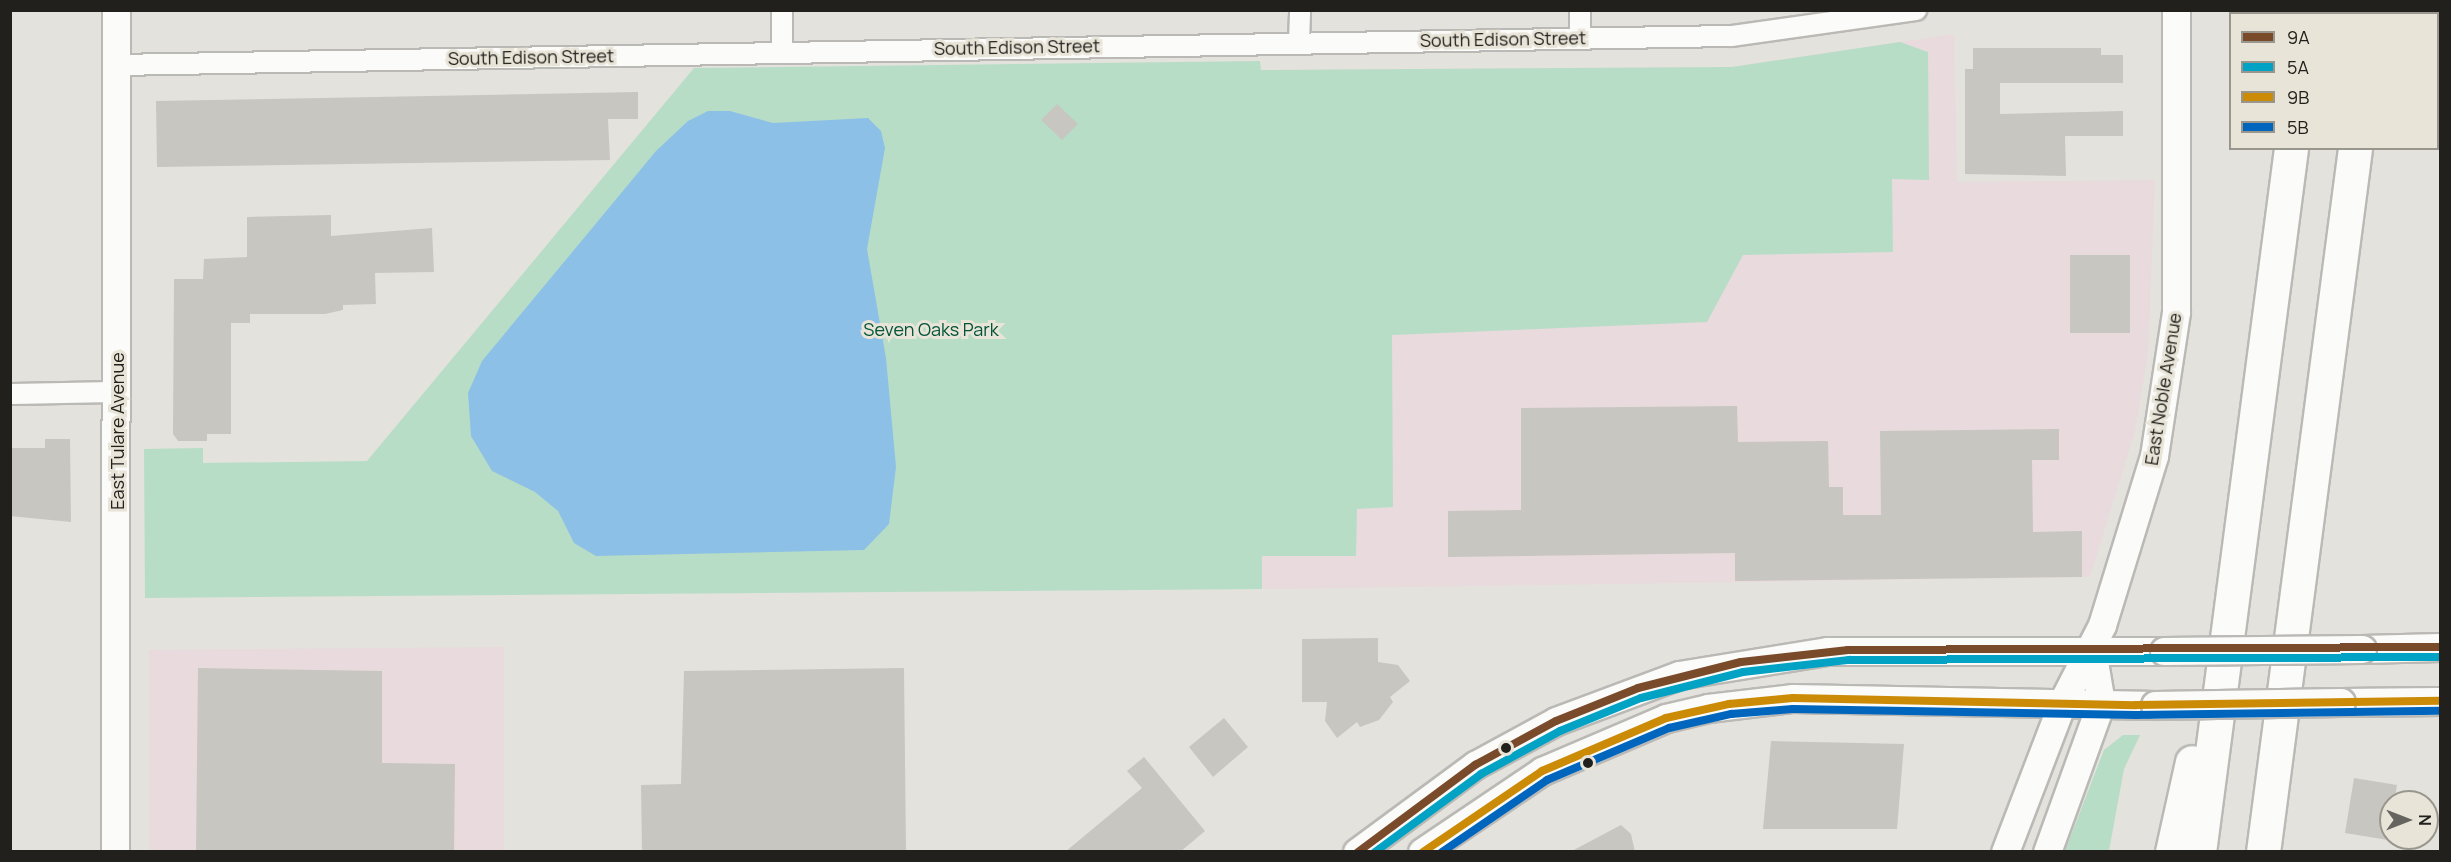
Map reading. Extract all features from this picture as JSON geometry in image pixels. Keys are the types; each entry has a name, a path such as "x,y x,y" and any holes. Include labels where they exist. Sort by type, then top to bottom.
{"highway":[{"path":"2199,852 2291,150"},
{"path":"2263,852 2295,627 2355,150"},
{"path":"2172,852 2232,609"},
{"path":"2281,852 2295,627"}],"main road":[{"name":"East Tulare Avenue","path":"115,852 116,10"},
{"name":"East Noble Avenue","path":"2004,852 2063,701 2092,650 2149,477 2172,355 2176,10"},
{"path":"1358,852 1475,765 1556,721 1679,675 1816,652 2440,647"},
{"name":"East Noble Avenue","path":"2047,852 2101,703 2092,650"},
{"path":"1422,852 1542,771 1687,712 1793,698 2063,701 2155,705 2440,701"}],"street":[{"path":"782,10 782,52"},
{"path":"1299,42 1300,10"},
{"path":"1580,10 1580,38"},
{"name":"South Edison Street","path":"116,65 1732,36 1878,13 1916,10"},
{"path":"10,394 117,392"}],"shaded area":[{"path":"1954,34 1957,182 2155,180 2148,352 2135,431 2090,577 1262,589 1260,70 1732,67"},
{"path":"504,647 504,851 149,851 149,650"}],"green space":[{"name":"Seven Oaks Park","path":"1900,42 1928,52 1929,180 1892,179 1893,252 1743,255 1707,322 1392,335 1393,507 1357,509 1356,556 1262,556 1262,589 145,598 144,449 203,448 203,463 367,461 694,68 1260,61 1261,70 1732,67"},
{"path":"2123,735 2140,735 2124,769 2109,851 2065,851 2104,750"}],"water":[{"path":"708,111 730,111 773,123 868,118 881,131 885,148 867,249 886,358 896,467 889,524 864,550 596,556 574,543 558,511 535,492 492,471 471,436 468,393 482,361 656,151 688,121"}],"building":[{"path":"1973,48 2101,48 2101,55 2123,55 2123,83 2000,83 2000,114 2123,111 2123,136 2065,136 2066,176 1965,174 1965,69 1973,69"},
{"path":"638,92 638,119 608,119 610,160 157,167 156,101"},
{"path":"1057,104 1078,124 1062,140 1041,120"},
{"path":"331,215 331,236 432,228 434,272 375,273 376,304 343,305 343,310 325,314 250,314 250,323 231,323 231,434 207,434 207,441 178,441 173,434 174,279 203,279 204,259 247,257 247,217"},
{"path":"2070,255 2130,255 2130,333 2070,333"},
{"path":"1737,406 1738,442 1828,441 1829,487 1843,487 1843,515 1881,515 1880,431 2059,429 2059,460 2032,460 2033,532 2082,531 2082,577 1735,581 1735,553 1448,557 1448,511 1521,510 1521,408"},
{"path":"45,439 70,439 71,522 10,516 10,448 45,448"},
{"path":"1378,638 1378,662 1398,665 1410,681 1390,697 1393,702 1379,720 1360,727 1357,722 1337,738 1325,721 1327,702 1302,702 1302,639"},
{"path":"198,668 382,671 382,763 455,764 454,852 196,852"},
{"path":"904,668 906,852 642,852 641,785 681,784 684,671"},
{"path":"1224,718 1248,747 1213,777 1189,747"},
{"path":"1771,741 1904,744 1897,829 1763,829"},
{"path":"1144,757 1205,831 1180,852 1065,852 1142,788 1127,771"},
{"path":"2354,778 2397,785 2396,790 2379,790 2379,839 2345,833"},
{"path":"1621,825 1631,834 1635,852 1570,852"}],"transit line":[{"name":"9A","path":"1358,852 1475,765 1556,721 1638,688 1741,662 1848,650 2440,647"},
{"name":"5A","path":"1375,852 1481,774 1560,731 1641,698 1743,672 1849,660 2440,657"},
{"name":"9B","path":"1423,852 1542,771 1666,718 1729,704 1793,698 2136,705 2440,701"},
{"name":"5B","path":"1442,852 1547,780 1669,728 1731,714 1793,709 2136,715 2440,711"}]}
